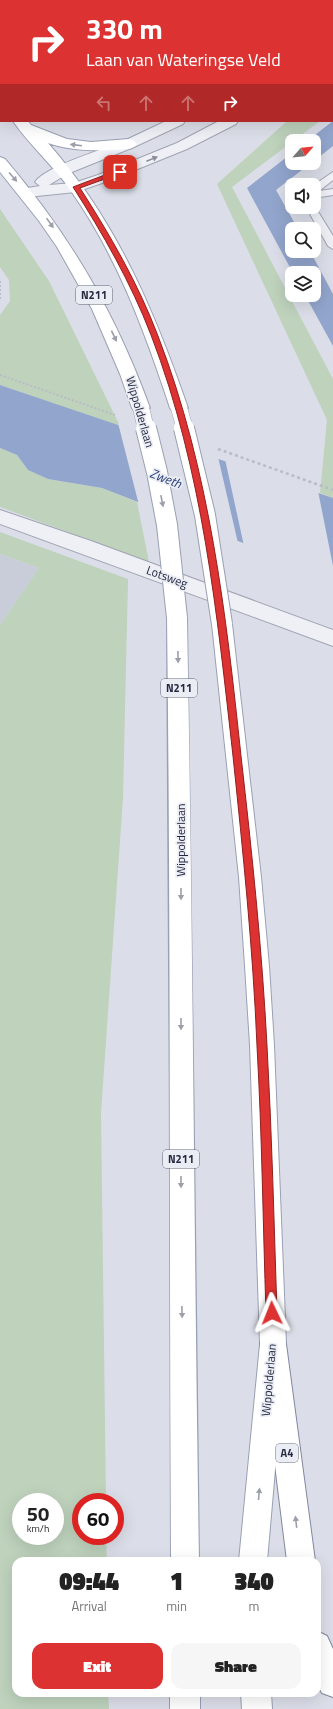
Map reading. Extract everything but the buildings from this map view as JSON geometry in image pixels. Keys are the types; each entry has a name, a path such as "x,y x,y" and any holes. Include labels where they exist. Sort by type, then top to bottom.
{"main road":[{"path":"21,122 38,134 62,143 89,147 129,144"},
{"name":"Wippolderlaan","path":"21,122 76,187 105,232 133,284 154,335 179,408 204,506 222,624 249,869 262,1044 273,1344 253,1557"},
{"name":"Wippolderlaan","path":"0,162 27,192 65,246 90,288 115,338 141,408 157,472 167,525 177,618 180,773 181,1192 185,1557"},
{"name":"A4","path":"273,1344 300,1557"},
{"path":"321,1656 333,1682"},
{"path":"185,1697 185,1709"},
{"path":"256,1697 257,1709"}],"street":[{"path":"27,192 62,171 129,144 176,122"},
{"path":"27,192 76,187 120,172 182,146 228,122"},
{"name":"Lotsweg","path":"0,517 84,546 333,638"}],"lane":[{"path":"321,184 333,175"},
{"path":"321,194 333,192"},
{"path":"315,214 333,246"}],"path":[{"path":"0,281 2,283 0,300"}],"shaded area":[{"path":"0,554 39,568 0,625"}],"green space":[{"path":"286,122 319,122 303,134 285,134 285,147 232,187 285,288 285,302 292,302 333,379 333,498 320,493 327,420 217,184"},
{"path":"0,209 49,281 120,426 0,385 0,315 10,301 9,280 0,267"},
{"path":"0,448 17,455 28,470 48,479 102,488 137,502 149,562 0,507"},
{"path":"0,532 128,579 123,798 101,1113 106,1493 72,1493 72,1545 106,1545 107,1557 12,1557 12,1697 108,1697 109,1709 0,1709 0,625 39,568 0,554"}],"water":[{"path":"332,122 333,122 333,146 321,155 321,134 316,134"},
{"path":"285,158 285,170 302,170 292,178 285,178 285,183 276,190 285,206 285,214 290,214 294,222 285,222 285,258 314,258 318,266 289,266 247,188"},
{"path":"321,272 333,294 333,346 309,302 321,302"},
{"name":"Zweth","path":"0,385 333,498 333,578 102,488 48,479 28,470 17,455 0,448"}],"pier":[{"path":"118,423 218,457 238,543 139,505"},
{"path":"225,459 318,491 333,566 333,580 244,546"}],"route":[{"path":"120,172 76,187 105,232 121,261 133,284 154,335 179,408 195,465 216,573 236,733 257,966 262,1044 272,1313"}]}
